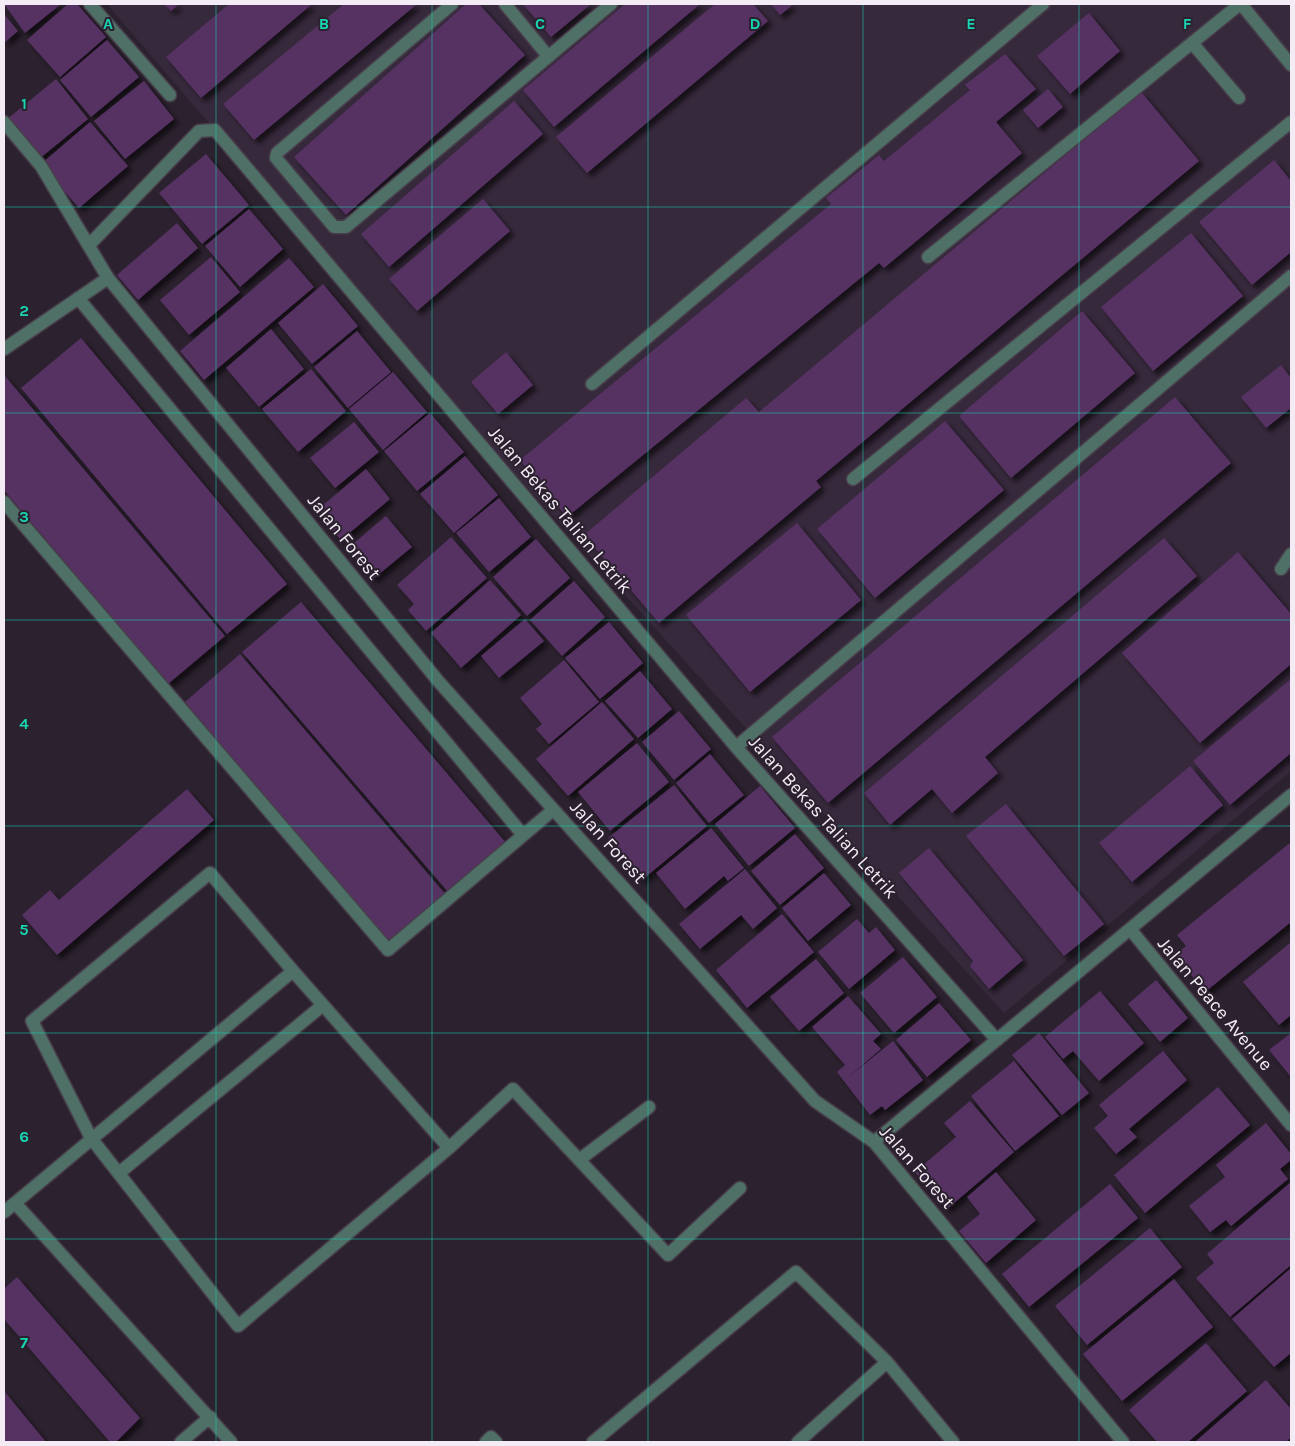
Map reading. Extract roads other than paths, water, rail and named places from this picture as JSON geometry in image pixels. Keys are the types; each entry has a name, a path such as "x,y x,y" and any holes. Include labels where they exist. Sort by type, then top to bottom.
{"street":[{"path":"90,4 170,94"},
{"path":"452,4 277,153 276,158 334,227 346,227 611,4"},
{"path":"505,4 548,56"},
{"path":"592,384 1043,4"},
{"path":"928,257 1240,4 1291,65"},
{"path":"1192,43 1239,98"},
{"name":"Jalan Forest","path":"4,122 41,166 108,278 439,682 815,1102 874,1142 1123,1442"},
{"path":"853,479 1291,122"},
{"name":"Jalan Bekas Talian Letrik","path":"89,245 199,131 215,130 736,748 997,1040"},
{"path":"736,748 1291,276"},
{"path":"4,349 108,278"},
{"path":"78,298 523,834"},
{"path":"4,502 388,950 553,810"},
{"path":"1281,569 1291,554"},
{"path":"874,1142 1291,795"},
{"path":"449,1148 293,971 210,873 32,1021 91,1138 238,1326 449,1148 513,1089 668,1255 740,1188"},
{"name":"Jalan Peace Avenue","path":"1130,929 1291,1125"},
{"path":"4,1212 293,971"},
{"path":"119,1173 323,1005"},
{"path":"579,1160 649,1107"},
{"path":"15,1203 231,1442"},
{"path":"593,1442 796,1272 888,1362 953,1442"},
{"path":"798,1442 888,1362"},
{"path":"181,1442 210,1417"},
{"path":"486,1442 491,1438 496,1442"}]}
